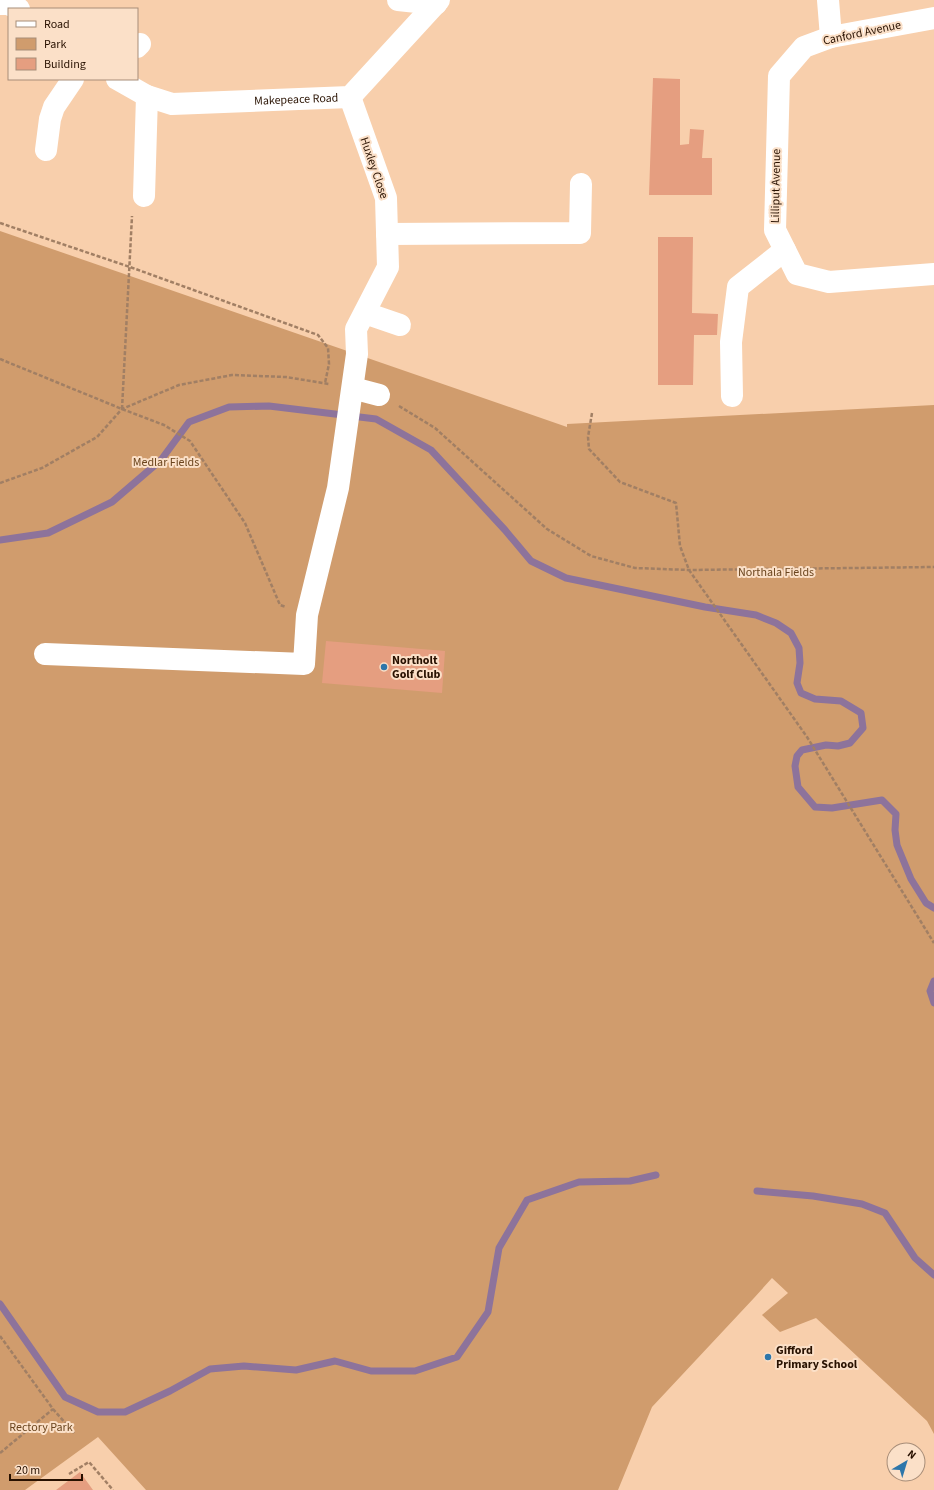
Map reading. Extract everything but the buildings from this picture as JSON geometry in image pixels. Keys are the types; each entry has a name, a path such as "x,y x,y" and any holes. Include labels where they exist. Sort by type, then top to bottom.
{"street":[{"path":"398,0 437,2"},
{"path":"828,0 831,37"},
{"name":"Makepeace Road","path":"119,80 147,96 172,104 350,97 437,2"},
{"path":"0,4 8,4 17,8"},
{"name":"Canford Avenue","path":"779,76 804,47 831,37 934,18"},
{"name":"Lilliput Avenue","path":"779,76 775,230 797,274 829,282 934,274"},
{"path":"46,150 50,119 54,108 72,80"},
{"path":"144,196 147,96"},
{"name":"Huxley Close","path":"350,97 386,198 388,266 361,321"},
{"path":"387,234 580,233 581,184"},
{"path":"732,396 731,342 738,288 785,250"},
{"path":"45,654 304,664 307,615 338,488 346,428 363,395 357,354 361,321 400,325"}],"path":[{"path":"122,409 132,204 144,196"},
{"path":"0,223 130,267 318,335 328,348 329,364 325,384"},
{"path":"0,359 164,425 190,441 245,523 280,605 307,615"},
{"path":"0,483 42,468 97,437 122,409 179,385 232,375 286,377 333,385"},
{"path":"363,395 435,428 547,528 591,556 635,568 689,570 934,567"},
{"path":"592,413 588,437 589,449 620,482 676,503 680,546 689,570 807,737 934,943"},
{"path":"0,1336 53,1409 74,1433"},
{"path":"0,1453 53,1409"},
{"path":"69,1474 89,1462 113,1490"}],"green space":[{"path":"0,231 567,427 567,424 934,405 934,1434 927,1421 816,1318 780,1332 762,1315 788,1293 772,1278 652,1407 618,1490 146,1490 98,1437 25,1490 0,1490"}],"waterway":[{"path":"0,540 48,533 112,502 161,460 189,422 229,407 269,406 376,419 431,450 505,530 531,561 566,578 705,607 756,615 776,623 791,633 799,648 800,663 797,683 801,693 815,699 841,701 861,713 863,728 850,743 838,746 826,745 802,750 797,756 795,766 798,787 815,807 832,808 882,800 896,814 895,830 897,845 911,879 926,903 934,908"},
{"path":"934,981 930,991 934,1003"},
{"path":"0,1304 65,1397 98,1412 125,1412 170,1391 210,1369 244,1366 296,1370 335,1361 371,1371 415,1371 457,1357 488,1312 499,1248 527,1200 579,1182 630,1181 656,1175"},
{"path":"757,1191 813,1196 862,1204 885,1213 915,1258 934,1275"}],"place":[{"name":"Northolt Golf Club","path":"384,667"},
{"name":"Gifford Primary School","path":"768,1357"}],"park label":[{"name":"Medlar Fields","path":"166,462"},
{"name":"Northala Fields","path":"776,572"},
{"name":"Rectory Park","path":"41,1427"}]}
